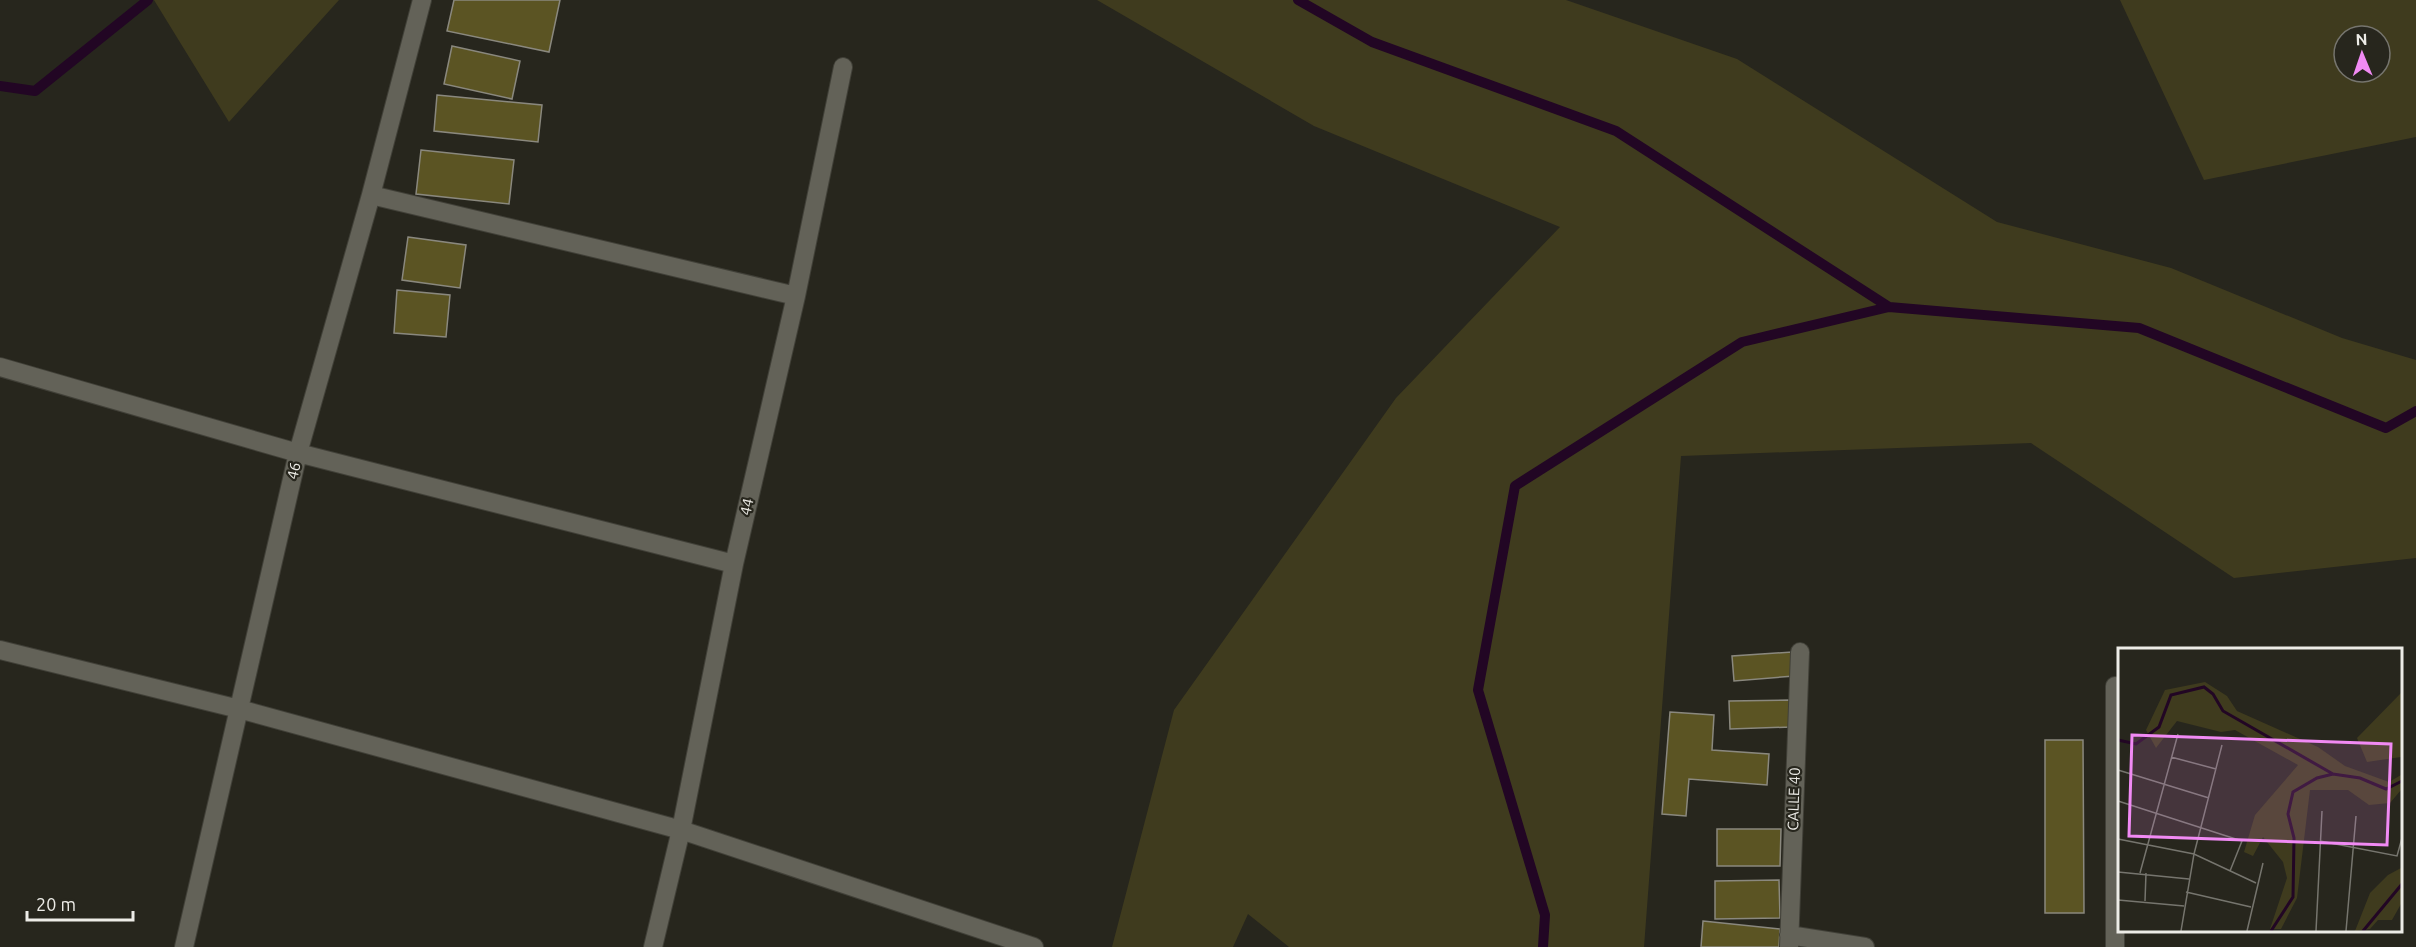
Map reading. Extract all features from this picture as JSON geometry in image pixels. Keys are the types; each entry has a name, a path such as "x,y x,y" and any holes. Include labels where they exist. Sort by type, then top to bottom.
{"street":[{"name":"46","path":"184,947 298,453 371,195 422,0"},
{"name":"44","path":"652,947 681,830 734,564 796,297 843,67"},
{"path":"371,195 796,297"},
{"path":"0,367 298,453 734,564"},
{"path":"0,650 239,709 681,830 1034,947"},
{"name":"CALLE 40","path":"1789,941 1800,652"},
{"path":"2115,686 2115,947"},
{"path":"1789,941 1865,947"}],"shaded area":[{"path":"154,0 339,0 229,122"},
{"path":"1097,0 1566,0 1737,59 1997,222 2171,268 2342,338 2416,360 2416,558 2234,578 2031,443 1681,456 1644,947 1289,947 1248,914 1233,947 1112,947 1174,710 1396,398 1560,227 1314,126"},
{"path":"2120,0 2416,0 2416,137 2204,180"}],"building":[{"path":"454,0 560,0 549,52 447,31"},
{"path":"452,46 520,61 512,99 444,84"},
{"path":"437,95 542,105 538,142 434,131"},
{"path":"421,150 514,160 509,204 416,194"},
{"path":"408,237 466,245 460,288 402,280"},
{"path":"397,290 450,295 446,337 394,333"},
{"path":"1792,652 1794,676 1734,681 1732,656"},
{"path":"1790,700 1791,727 1730,729 1729,701"},
{"path":"1670,712 1714,715 1712,750 1769,754 1767,785 1689,779 1686,816 1662,814"},
{"path":"2045,740 2083,740 2084,913 2045,913"},
{"path":"1717,829 1781,829 1780,866 1717,866"},
{"path":"1779,880 1780,918 1715,919 1715,881"},
{"path":"1703,921 1780,929 1779,947 1701,947"}],"waterway":[{"path":"0,86 35,91 148,0"},
{"path":"1298,0 1372,42 1616,131 1889,307"},
{"path":"1543,947 1545,915 1478,690 1515,486 1742,342 1889,307 2139,328 2386,428 2416,411"}]}
